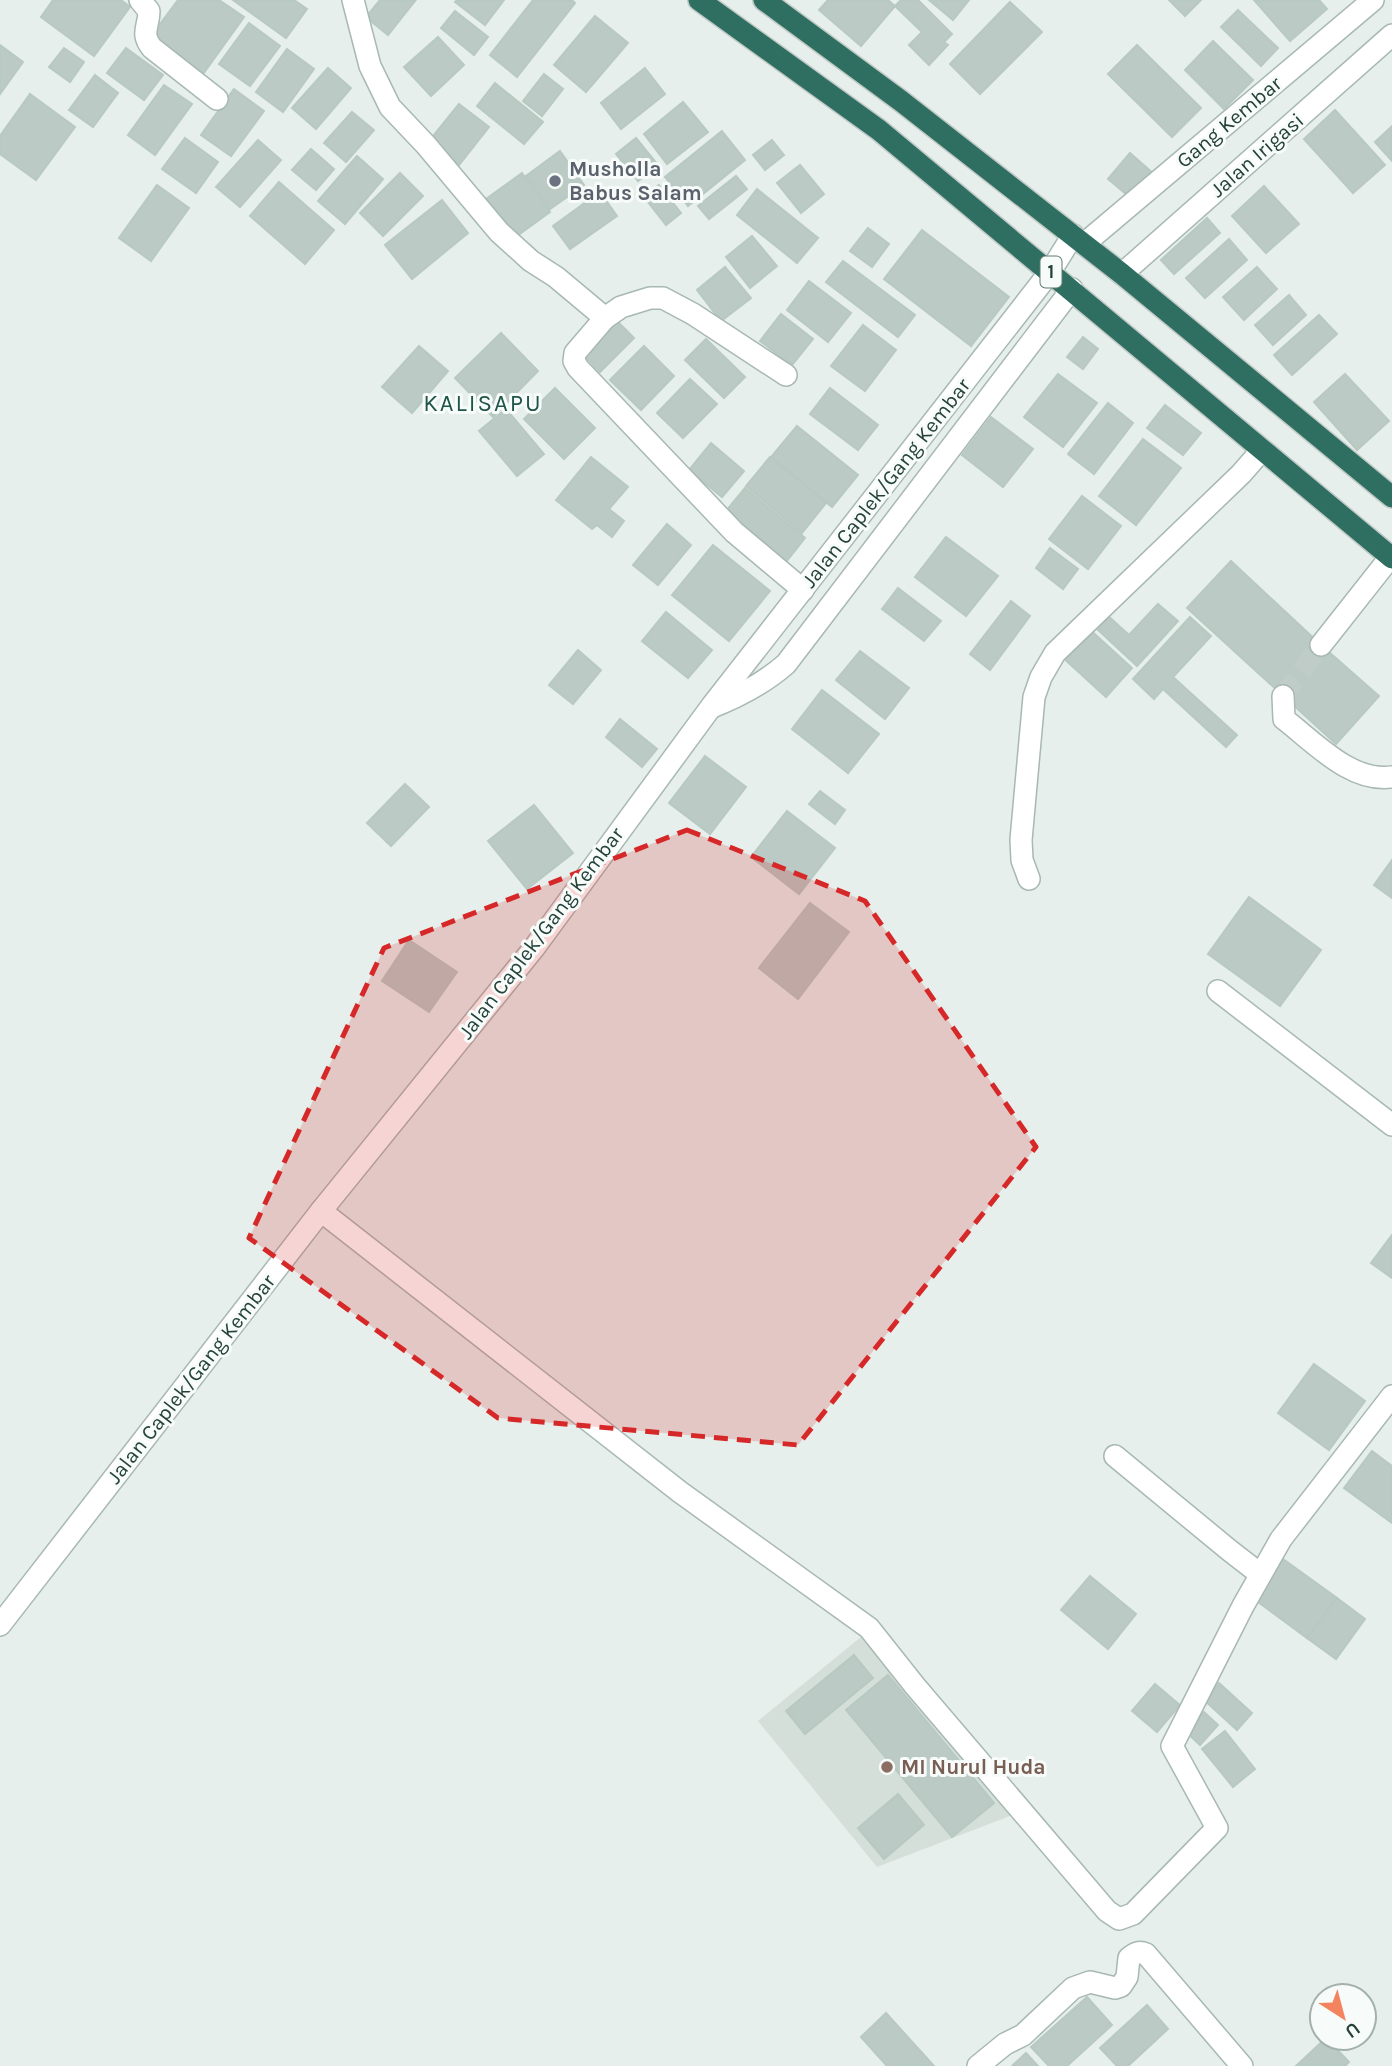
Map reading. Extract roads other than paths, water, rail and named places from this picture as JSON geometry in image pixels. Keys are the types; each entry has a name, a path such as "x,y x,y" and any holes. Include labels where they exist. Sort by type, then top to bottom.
{"highway":[{"name":"1","path":"699,0 879,130 1392,556"},
{"name":"1","path":"764,0 901,100 1079,239 1392,497"}],"street":[{"path":"140,0 149,11 146,41 217,99"},
{"path":"353,0 370,66 390,107 426,145 499,232 531,261 556,277 605,318"},
{"name":"Gang Kembar","path":"1079,239 1373,0"},
{"name":"Jalan Irigasi","path":"1122,274 1392,35"},
{"name":"Jalan Caplek/Gang Kembar","path":"0,1625 321,1211 534,948 711,707 1079,239"},
{"path":"711,707 742,696 768,680 786,664 1072,289"},
{"path":"786,374 693,314 663,298 650,298 621,307 605,318 575,354 574,361 734,532 803,590"},
{"path":"1029,879 1022,860 1021,840 1034,697 1041,677 1055,653 1241,474 1262,450"},
{"path":"1321,645 1392,556"},
{"path":"1283,696 1284,719 1345,766 1378,779 1392,777"},
{"path":"1218,990 1392,1125"},
{"path":"321,1211 680,1492 869,1628 915,1686 1113,1917 1119,1919 1133,1914 1217,1828 1172,1747 1281,1539 1392,1396"},
{"path":"1115,1457 1261,1574"},
{"path":"978,2066 1005,2044 1023,2035 1073,1988 1090,1982 1115,1988 1121,1986 1126,1977 1129,1958 1141,1952 1146,1954 1242,2066"}],"tunnel":[{"path":"1283,696 1321,645"}],"place":[{"name":"Musholla Babus Salam","path":"555,181"},
{"name":"MI Nurul Huda","path":"887,1767"}],"district":[{"name":"KALISAPU","path":"483,403"}]}
